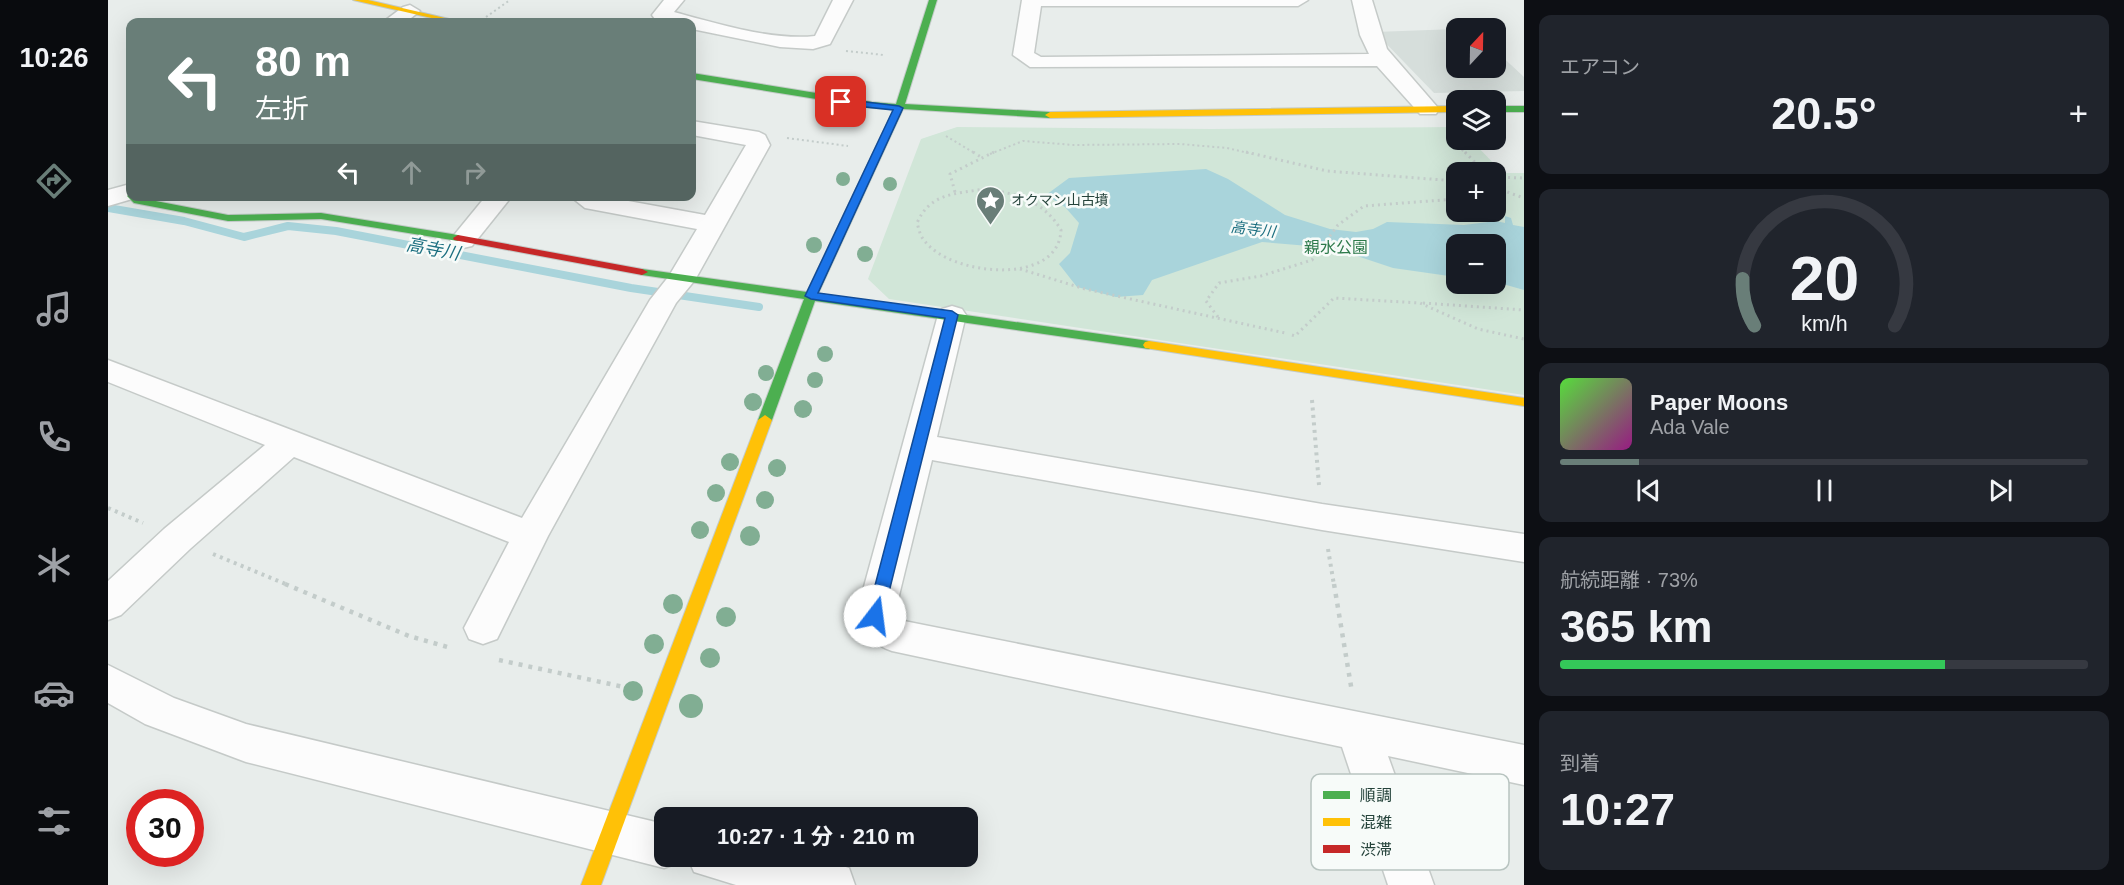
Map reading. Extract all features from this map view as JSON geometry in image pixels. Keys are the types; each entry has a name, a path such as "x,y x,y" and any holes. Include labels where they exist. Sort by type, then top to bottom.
{"street":[{"path":"357,0 439,18"},
{"path":"672,18 662,15 674,0"},
{"path":"696,24 799,44 817,43 823,40 843,0"},
{"path":"591,885 612,834 811,296 899,108 933,0"},
{"path":"1298,0 1032,0 1023,55 1037,63 1381,60"},
{"path":"1362,0 1366,28 1381,60 1428,109"},
{"path":"400,18 410,12"},
{"path":"696,77 789,94 899,108 1085,115 1446,109"},
{"path":"1506,109 1524,109"},
{"path":"483,628 531,534 664,300 681,280 758,145 757,140 752,137 696,129"},
{"path":"138,201 228,218 321,216 681,280 952,315 1524,402"},
{"path":"463,240 496,201"},
{"path":"591,201 711,224"},
{"path":"952,315 875,616 892,635 1359,733 1524,765"},
{"path":"108,370 501,526 531,534"},
{"path":"108,604 177,539 291,441"},
{"path":"920,446 1322,517 1524,548"},
{"path":"108,683 160,711 246,743 654,844"},
{"path":"1359,733 1373,774"},
{"path":"746,867 788,880 832,885"},
{"path":"1406,870 1411,885"}],"path":[{"path":"484,18 510,0"},
{"path":"817,43 825,48 889,56"},
{"path":"1443,130 1474,162"},
{"path":"945,136 982,156"},
{"path":"757,140 783,138 854,147"},
{"path":"955,192 950,174 982,156 1023,141 1074,145 1204,144 1326,171 1446,180"},
{"path":"1506,177 1524,178"},
{"path":"984,189 1018,195 1047,210 1058,223 1061,237 1054,252 1036,264 1020,269 990,270 963,266 942,258 926,247 918,236 916,224 919,215 936,199 955,192 984,189"},
{"path":"1506,192 1524,198"},
{"path":"1218,318 1206,301 1218,283 1261,276 1312,261 1338,225 1364,206 1446,200"},
{"path":"1020,269 1052,281 1295,336 1334,298 1524,309"},
{"path":"1420,303 1478,329 1524,339"},
{"path":"108,508 409,636 459,650"},
{"path":"491,658 627,688"}],"shaded area":[{"path":"1446,29 1446,78 1506,78 1506,60 1524,77 1524,91 1446,90 1446,93 1434,93 1375,32"}],"green space":[{"name":"親水公園","path":"957,127 1212,129 1446,127 1446,150 1481,150 1492,162 1446,162 1446,222 1506,222 1506,173 1524,173 1524,395 889,299 868,279 921,139"}],"water":[{"path":"1206,169 1228,179 1285,215 1330,229 1356,232 1373,229 1387,222 1464,225 1488,222 1505,223 1506,216 1511,218 1513,225 1524,227 1524,290 1506,285 1506,234 1446,234 1446,276 1393,268 1333,248 1262,242 1152,280 1143,295 1116,297 1077,287 1059,264 1070,253 1079,223 1065,207 1046,195 1069,178"}],"waterway":[{"name":"高寺川","path":"108,208 184,221 244,237 288,226 336,231 631,288 759,307"}],"traffic: fast":[{"path":"765,420 811,296 899,108 933,0"},
{"path":"696,77 872,105 1050,115"},
{"path":"1506,109 1524,109"},
{"path":"138,201 228,218 321,216 458,238"},
{"path":"642,272 1149,345"}],"traffic: slow":[{"path":"357,0 440,18"},
{"path":"1050,115 1446,109"},
{"path":"1149,345 1524,402"},
{"path":"591,885 765,420"}],"traffic: jam":[{"path":"458,238 642,272"}],"place":[{"name":"オクマン山古墳","path":"990,226"}],"route":[{"path":"841,102 899,108 811,296 952,315 875,616"}]}
